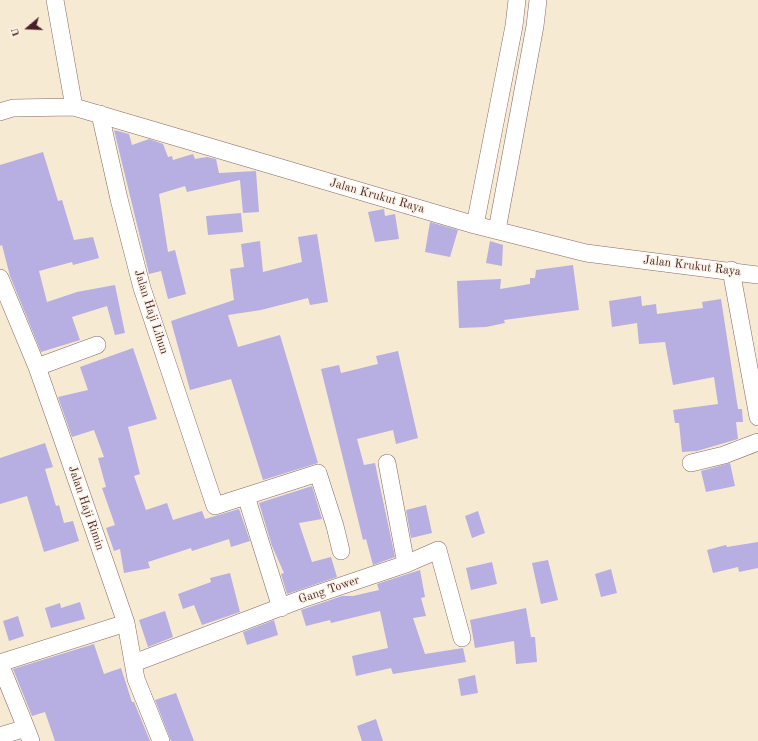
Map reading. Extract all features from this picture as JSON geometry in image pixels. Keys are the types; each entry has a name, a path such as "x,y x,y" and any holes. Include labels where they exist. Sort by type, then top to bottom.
{"street":[{"path":"55,0 74,107"},
{"path":"475,225 514,26 517,0"},
{"path":"496,230 535,26 538,0"},
{"name":"Jalan Krukut Raya","path":"0,112 13,108 74,107 475,225 586,253 732,270 758,275"},
{"name":"Jalan Haji Lihun","path":"100,114 119,199 142,288 215,506 246,496"},
{"path":"732,270 758,418"},
{"name":"Jalan Haji Rimin","path":"0,278 37,367 126,623 136,680 161,741"},
{"path":"37,367 97,345"},
{"path":"691,463 724,455 758,442"},
{"path":"387,463 406,564"},
{"path":"281,608 246,496 318,473 335,526 341,551"},
{"name":"Gang Tower","path":"134,663 302,599 406,564 438,550 462,638"},
{"path":"0,736 29,734 0,664 126,623"}],"building":[{"path":"114,130 129,134 132,145 149,139 163,144 168,157 172,156 173,160 193,154 195,159 207,157 216,159 219,173 256,171 259,212 243,213 240,180 187,192 185,186 159,194 168,252 175,250 186,294 168,299 161,271 149,274"},
{"path":"43,152 58,201 62,200 74,240 93,237 99,258 73,265 72,262 39,271 47,302 77,292 115,285 125,333 115,335 107,306 72,317 80,340 41,352 10,276 2,245 0,246 0,165"},
{"path":"384,209 385,216 395,214 399,239 375,242 368,212"},
{"path":"241,213 243,232 208,235 206,216"},
{"path":"430,222 458,230 450,257 425,252"},
{"path":"317,234 328,302 310,305 308,298 261,310 228,315 238,347 280,335 318,463 263,480 231,379 190,390 171,321 234,300 230,269 244,267 241,244 260,241 263,272 302,262 298,237"},
{"path":"490,241 503,245 502,266 486,263"},
{"path":"573,265 579,310 504,320 505,323 486,327 459,328 457,281 501,279 500,289 530,284 530,278 535,278 536,270"},
{"path":"641,296 642,306 656,304 657,314 703,308 702,302 721,299 738,409 742,409 743,422 736,422 738,439 697,451 682,452 679,423 675,423 673,410 718,404 714,377 673,385 665,342 639,344 637,323 612,327 609,301"},
{"path":"133,348 157,419 128,427 140,474 134,476 146,510 167,503 173,520 202,511 205,519 239,509 250,541 231,547 229,539 192,551 191,548 148,562 150,568 124,573 120,549 114,551 106,528 115,525 102,488 106,487 98,458 104,457 94,430 72,437 58,397 88,390 80,367"},
{"path":"398,351 418,438 396,444 393,430 357,439 364,465 375,463 395,557 373,565 366,539 363,540 321,369 339,365 341,373 378,364 376,356"},
{"path":"45,443 53,467 45,469 56,506 59,505 64,523 73,521 79,541 44,552 27,496 0,504 0,458"},
{"path":"730,463 735,486 706,492 701,471"},
{"path":"312,486 322,519 299,523 312,562 331,557 337,577 287,594 281,574 284,573 272,546 259,503"},
{"path":"426,505 432,533 411,538 406,510"},
{"path":"478,511 485,533 472,538 465,516"},
{"path":"758,542 758,568 739,572 738,567 713,573 707,550 726,545 727,547"},
{"path":"548,560 558,600 541,604 532,563"},
{"path":"492,562 497,584 471,590 466,568"},
{"path":"611,569 617,593 601,597 595,574"},
{"path":"420,570 425,597 421,598 426,616 413,618 425,654 463,648 466,662 393,674 391,668 356,676 352,656 388,648 380,611 331,623 330,620 306,626 301,610 342,596 353,596 379,590 377,584"},
{"path":"230,573 240,612 202,625 194,605 183,609 178,594 211,582 210,578"},
{"path":"80,602 85,619 51,628 45,608 60,603 61,608"},
{"path":"526,608 531,637 535,637 537,662 516,664 514,641 475,648 470,620"},
{"path":"165,611 173,637 148,647 139,620"},
{"path":"18,616 24,636 9,641 3,621"},
{"path":"274,620 278,635 247,645 243,632"},
{"path":"94,644 104,674 121,668 132,702 134,702 150,741 55,741 45,712 32,716 13,669"},
{"path":"475,675 478,693 461,696 458,679"},
{"path":"176,693 194,741 171,741 155,700"},
{"path":"376,719 383,741 362,741 357,726"}]}
